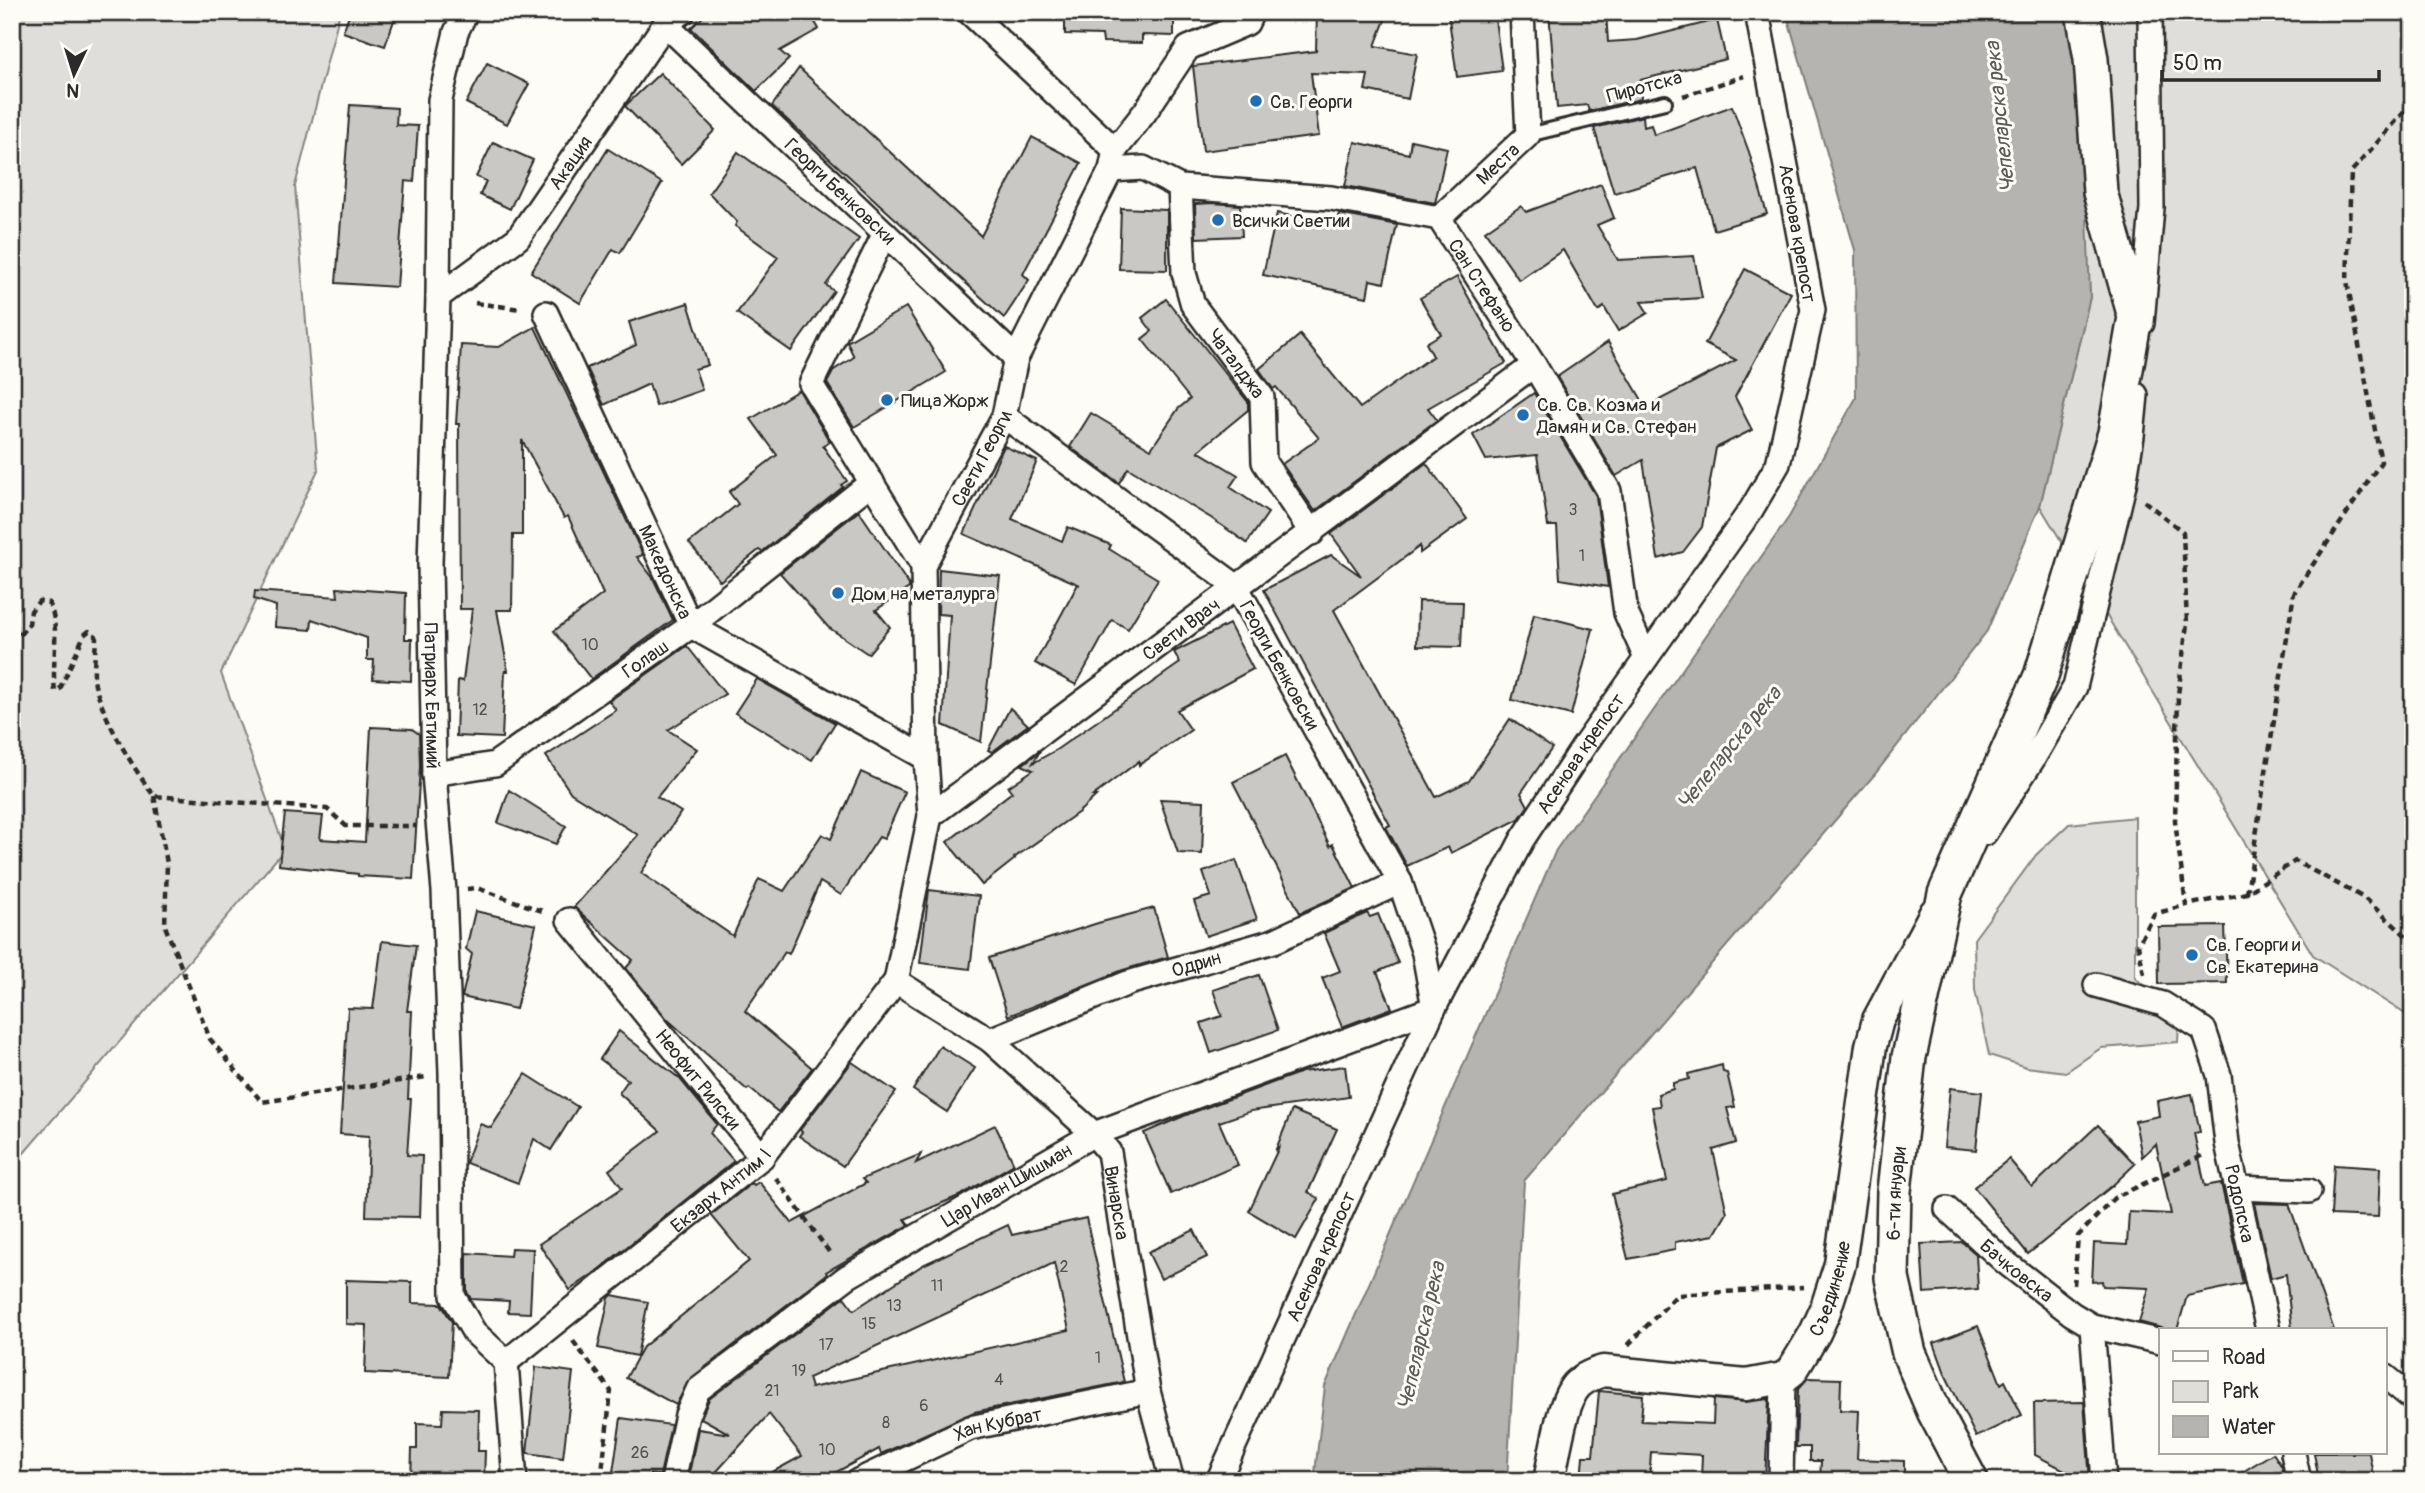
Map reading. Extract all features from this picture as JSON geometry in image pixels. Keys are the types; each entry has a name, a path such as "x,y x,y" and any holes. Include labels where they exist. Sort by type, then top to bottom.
{"main road":[{"name":"6-ти януари","path":"1971,1481 1934,1411 1909,1353 1892,1278 1894,1191 1909,1058 1945,894 2042,676 2115,433 2135,317 2100,192 2091,59 2083,12"}],"street":[{"name":"Патриарх Евтимий","path":"466,12 456,32 440,100 438,297 430,564 434,774 444,891 452,1073 453,1296 474,1332 506,1362"},
{"path":"969,12 1113,160"},
{"name":"Свети Георги","path":"897,981 930,816 926,758 923,566 1004,416 1016,358 1113,160 1188,48 1247,23 1252,12"},
{"name":"Места","path":"1439,218 1528,135 1522,12"},
{"name":"Асенова крепост","path":"1219,1481 1434,1008 1522,840 1751,510 1778,464 1813,310 1756,12"},
{"path":"1945,894 2033,759 2075,687 2124,485 2132,436 2152,208 2150,12"},
{"name":"Акация","path":"438,297 518,238 674,18"},
{"name":"Георги Бенковски","path":"674,18 885,233 1016,358"},
{"name":"Сан Стефано","path":"1113,160 1143,168 1180,187 1331,198 1439,218 1534,365 1609,491 1626,613 1646,658"},
{"name":"Чаталджа","path":"1180,187 1184,273 1193,305 1262,397 1264,462 1312,533"},
{"path":"885,233 811,384 923,566"},
{"name":"Македонска","path":"546,313 691,626 926,758"},
{"name":"Свети Врач","path":"930,816 1534,365"},
{"name":"Георги Бенковски","path":"1004,416 1236,586 1399,882 1424,953 1434,1008"},
{"name":"Голаш","path":"434,774 495,764 691,626 872,482"},
{"name":"Одрин","path":"990,1040 1128,983 1274,941 1399,882"},
{"name":"Съединение","path":"1783,1378 1792,1371 1809,1344 1825,1311 1840,1264 1869,1059 1878,1020 1945,894"},
{"name":"Неофит Рилски","path":"569,920 762,1157"},
{"name":"Винарска","path":"897,981 990,1040 1094,1134 1109,1152 1147,1391 1172,1481"},
{"name":"Екзарх Антим I","path":"506,1362 762,1157 897,981"},
{"name":"Родопска","path":"2095,985 2162,1004 2204,1030 2219,1075 2227,1143 2268,1328"},
{"name":"Цар Иван Шишман","path":"673,1481 687,1415 698,1390 847,1277 1094,1134 1434,1008"},
{"path":"2239,1188 2309,1191"},
{"name":"Бачковска","path":"1947,1209 2005,1262 2072,1314 2092,1326 2159,1342"},
{"path":"2092,1326 2104,1481"},
{"path":"506,1362 515,1481"},
{"path":"1549,1481 1567,1400 1576,1385 1588,1376 1603,1371 1746,1385 1783,1378 1781,1481"},
{"path":"2386,1377 2413,1399"},
{"name":"Хан Кубрат","path":"858,1481 970,1428 1147,1391"},
{"path":"2293,1454 2299,1481"}],"lane":[{"name":"Пиротска","path":"1528,135 1665,102"}],"path":[{"name":"Пиротска","path":"1665,102 1768,68"},
{"path":"2247,893 2294,593 2381,462 2347,282 2351,172 2413,102"},
{"path":"438,297 546,313"},
{"path":"2124,485 2183,532 2187,624 2178,695 2175,821 2186,905"},
{"path":"12,645 29,624 31,611 39,601 49,603 54,614 52,674 55,691 60,689 83,635 89,631 96,636 95,683 110,721 138,773 154,796 167,863 165,926 210,1039 262,1102 452,1073"},
{"path":"154,796 327,809 346,826 438,826"},
{"path":"2162,1004 2145,976 2138,945 2154,914 2247,893 2295,861 2364,898 2413,942"},
{"path":"477,888 569,920"},
{"path":"2072,1314 2078,1236 2114,1198 2227,1143"},
{"path":"762,1157 847,1277"},
{"path":"1603,1371 1677,1295 1834,1285"},
{"path":"557,1319 611,1391 600,1481"}],"green space":[{"path":"12,12 340,12 295,186 318,470 221,673 285,849 12,1167"},
{"path":"2072,12 2413,12 2413,1019 2313,955 2040,506 2090,297"},
{"path":"2135,817 2135,977 2179,1022 2178,1042 2101,1048 2066,1072 2026,1067 1989,1055 1975,990 1974,939 2036,855 2069,824"}],"water":[{"name":"Чепеларска река","path":"1786,12 2072,12 2081,52 2090,297 2040,506 1987,631 1875,774 1524,1181 1507,1481 1314,1481 1325,1386 1556,850 1789,517 1856,398 1855,250"}],"building":[{"path":"350,12 397,12 385,46 343,32"},
{"path":"708,12 809,12 819,29 780,51 789,59 756,91 691,28"},
{"path":"1065,12 1174,12 1174,36 1142,35 1142,43 1103,42 1102,35 1065,34"},
{"name":"Св. Георги","path":"1317,12 1388,12 1375,46 1417,54 1408,99 1365,90 1368,75 1311,73 1319,136 1203,151 1193,66 1316,51"},
{"path":"1448,12 1494,12 1502,71 1457,77"},
{"path":"1549,12 1606,12 1608,42 1637,40 1717,20 1726,59 1640,80 1641,99 1589,111 1587,105 1557,108"},
{"path":"487,63 529,84 507,124 466,103"},
{"path":"799,68 981,236 1032,137 1081,163 1023,274 1029,280 1004,318 772,106"},
{"path":"660,73 715,130 681,164 625,106"},
{"path":"350,105 397,108 396,125 418,126 414,182 405,181 397,287 336,283"},
{"path":"1732,106 1767,214 1714,230 1697,168 1614,193 1594,128 1643,116 1644,127 1651,125 1654,135"},
{"path":"1411,140 1447,148 1435,203 1345,186 1355,142 1409,154"},
{"path":"493,142 533,160 510,209 480,195 486,181 476,177"},
{"path":"608,149 662,183 620,253 613,249 580,303 531,272"},
{"path":"738,152 859,239 826,285 834,291 791,351 737,313 778,257 735,226 737,222 709,193"},
{"path":"1601,184 1614,218 1597,225 1618,260 1694,256 1702,298 1641,302 1648,313 1618,331 1604,307 1598,311 1563,250 1519,280 1485,231 1521,206 1526,212"},
{"name":"Всички Светии","path":"1195,204 1240,205 1242,236 1196,238"},
{"path":"1121,208 1167,210 1167,270 1119,269"},
{"path":"1277,213 1336,226 1339,214 1397,225 1384,283 1370,280 1367,297 1263,275"},
{"path":"1745,269 1791,293 1735,397 1752,430 1716,448 1702,527 1683,552 1658,559 1643,460 1616,476 1557,377 1608,342 1646,407 1736,360 1705,344"},
{"path":"1457,277 1506,363 1428,408 1437,420 1315,511 1282,464 1319,438 1276,387 1273,389 1259,369 1300,335 1360,408 1433,356 1426,343 1441,334 1420,298"},
{"path":"1166,299 1248,402 1248,410 1198,451 1238,475 1230,487 1268,513 1247,543 1128,468 1119,483 1070,447 1091,413 1151,449 1178,409 1190,399 1142,339 1152,331 1142,318"},
{"path":"688,303 708,365 695,369 702,390 656,406 649,384 604,405 587,368 636,345 629,322"},
{"path":"906,307 946,372 854,427 827,383 834,370 854,357 847,342"},
{"path":"535,327 643,555 637,557 653,578 673,620 591,679 554,631 603,594 568,516 564,518 522,440 522,535 513,535 512,610 497,610 508,671 505,671 502,738 456,736 458,680 463,681 472,609 460,609 459,424 456,424 461,345 499,347"},
{"path":"799,390 830,442 823,446 847,481 762,552 759,550 720,581 689,543 738,504 729,492 777,455 751,419"},
{"path":"1534,393 1596,496 1608,587 1560,579 1557,526 1548,526 1537,455 1486,460 1473,435"},
{"path":"1004,446 1037,461 1012,519 1062,541 1068,527 1111,545 1109,549 1158,579 1128,629 1112,620 1076,685 1035,663 1078,584 964,534"},
{"path":"1426,463 1467,519 1420,553 1420,546 1334,610 1436,797 1469,781 1510,719 1552,748 1521,793 1528,806 1519,819 1451,853 1448,847 1407,866 1386,827 1390,825 1264,590 1331,555 1361,576 1331,534"},
{"path":"859,511 909,585 909,588 876,610 890,627 868,654 828,627 780,573"},
{"path":"939,569 1000,576 981,742 943,725 950,615 938,614"},
{"path":"337,588 406,593 405,639 412,639 411,681 373,679 374,660 367,660 367,638 312,619 311,630 275,627 276,606 254,599 255,591 338,597"},
{"path":"1418,601 1463,602 1461,647 1417,646"},
{"path":"1534,614 1593,629 1571,715 1512,700"},
{"path":"1229,624 1253,669 1177,710 1191,730 1139,765 1139,761 1093,796 1096,796 1079,812 1014,858 982,885 947,842 1012,792 1008,787 1033,770 1022,765 1040,751 1033,763 1056,750 1180,663 1174,652"},
{"path":"687,646 725,694 668,730 697,749 657,797 681,812 641,873 733,936 759,879 784,891 822,834 831,839 861,772 905,792 884,839 879,837 841,895 820,882 789,954 785,952 745,1011 812,1068 778,1112 749,1088 747,1090 667,1019 626,968 633,960 574,907 638,835 571,793 546,756 616,710 609,701"},
{"path":"757,679 835,723 812,760 735,713"},
{"path":"1010,708 1028,725 992,752 988,750"},
{"path":"371,727 412,729 419,734 420,766 413,879 358,876 279,865 285,813 323,816 320,839 365,842"},
{"path":"1285,756 1330,846 1333,844 1355,888 1300,913 1233,782"},
{"path":"509,790 566,826 556,844 498,823"},
{"path":"1160,799 1204,801 1202,854 1178,853"},
{"path":"1236,860 1257,919 1206,936 1194,901 1211,896 1203,872"},
{"path":"929,890 979,896 970,969 920,963"},
{"path":"1154,908 1168,957 1123,970 1008,1016 989,958"},
{"path":"475,911 536,925 516,1009 462,997 472,954 466,949"},
{"path":"1367,913 1370,917 1378,914 1398,963 1377,972 1392,1008 1342,1027 1322,978 1340,971 1324,933"},
{"name":"Св. Георги и Св. Екатерина","path":"2225,926 2227,983 2159,984 2158,927"},
{"path":"382,941 416,945 407,1011 412,1011 407,1155 422,1156 420,1217 366,1216 369,1136 340,1134 348,1008 373,1009"},
{"path":"1259,975 1278,1030 1211,1053 1201,1023 1222,1016 1213,990"},
{"path":"619,1031 680,1079 717,1124 710,1133 734,1161 570,1290 539,1244 622,1188 609,1170 660,1131 619,1093 628,1080 600,1059"},
{"path":"940,1046 975,1068 947,1112 913,1090"},
{"path":"852,1062 896,1092 843,1166 799,1136 802,1132 800,1130"},
{"path":"1722,1065 1723,1072 1727,1073 1735,1107 1727,1108 1736,1143 1713,1150 1727,1213 1714,1235 1675,1242 1675,1250 1628,1259 1612,1194 1667,1181 1652,1107 1660,1106 1658,1094 1673,1089 1673,1083 1689,1079 1688,1074"},
{"path":"1345,1066 1349,1097 1251,1111 1219,1122 1238,1165 1171,1194 1144,1133 1302,1072"},
{"path":"526,1074 578,1107 551,1150 534,1139 518,1183 466,1163 480,1124 491,1128"},
{"path":"1950,1088 1982,1092 1976,1150 1944,1147"},
{"path":"2192,1094 2200,1132 2194,1133 2205,1186 2221,1183 2243,1284 2187,1296 2178,1328 2161,1328 2139,1322 2149,1288 2103,1286 2102,1281 2092,1282 2094,1243 2127,1245 2129,1212 2171,1214 2156,1144 2142,1157 2135,1121 2159,1116 2157,1101"},
{"path":"1292,1110 1337,1129 1308,1192 1319,1199 1296,1239 1249,1211 1279,1147 1276,1149"},
{"path":"995,1125 1014,1164 961,1195 905,1219 909,1225 826,1272 827,1274 690,1379 676,1405 626,1378 643,1347 749,1261 711,1215 752,1183 754,1185 759,1182 792,1223 866,1183 862,1179 921,1154 916,1163"},
{"path":"2098,1125 2135,1164 2028,1254 1974,1187 2009,1159 2032,1187"},
{"path":"2334,1165 2380,1168 2378,1217 2331,1215"},
{"path":"2254,1203 2289,1204 2333,1328 2292,1328 2286,1274 2271,1278"},
{"path":"1086,1218 1124,1382 974,1412 881,1454 879,1449 820,1481 756,1481 802,1456 769,1414 708,1481 688,1479 698,1429 730,1434 701,1418 709,1399 844,1297 854,1310 923,1265 1008,1225 1012,1235","holes":["1054,1263 1069,1330 811,1388 808,1378"]},
{"path":"1194,1230 1207,1257 1161,1279 1148,1252"},
{"path":"1962,1242 1976,1254 1978,1289 1924,1293 1921,1244"},
{"path":"511,1248 533,1249 530,1313 508,1312 509,1301 471,1299 467,1292 467,1253 510,1256"},
{"path":"346,1280 412,1282 412,1303 441,1304 452,1322 449,1377 365,1373 367,1325 346,1324"},
{"path":"612,1295 648,1302 637,1356 598,1348 609,1298"},
{"path":"1978,1326 2001,1384 2005,1381 2022,1415 1976,1437 1946,1376 1934,1343"},
{"path":"536,1367 573,1372 563,1458 527,1453"},
{"path":"1808,1378 1841,1379 1840,1410 1859,1411 1857,1459 1904,1461 1904,1481 1820,1481 1821,1461 1810,1461 1810,1447 1796,1447 1798,1389"},
{"path":"1599,1391 1643,1395 1641,1421 1713,1424 1714,1399 1745,1402 1769,1399 1765,1481 1701,1481 1702,1455 1651,1452 1649,1481 1581,1481 1583,1456 1593,1456"},
{"path":"2084,1402 2090,1481 2035,1455 2034,1403"},
{"path":"443,1409 479,1410 478,1451 485,1451 484,1481 411,1481 412,1449 417,1449 417,1423 442,1424"},
{"path":"621,1418 671,1425 660,1475 650,1474 650,1478 613,1472"},
{"path":"2274,1454 2282,1467 2285,1481 2228,1481"},
{"path":"2314,1454 2369,1454 2374,1481 2319,1481"}],"place":[{"name":"Св. Георги","path":"1256,101"},
{"name":"Всички Светии","path":"1218,220"},
{"name":"Пица Жорж","path":"887,400"},
{"name":"Св. Св. Козма и Дамян и Св. Стефан","path":"1523,415"},
{"name":"Дом на металурга","path":"838,593"},
{"name":"Св. Георги и Св. Екатерина","path":"2192,955"}]}
